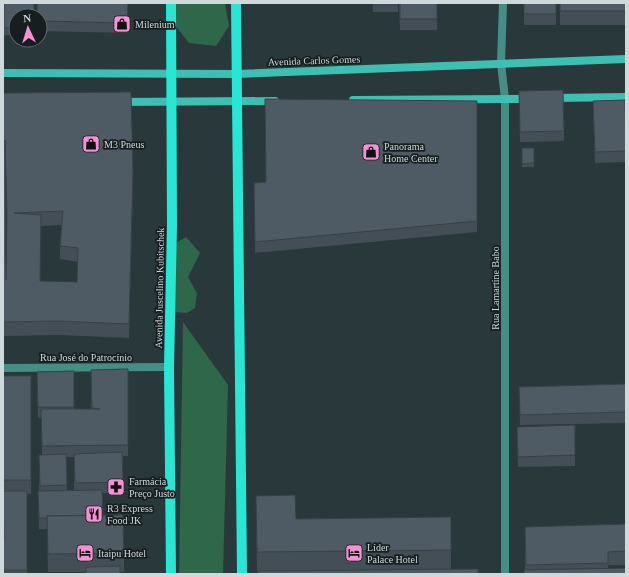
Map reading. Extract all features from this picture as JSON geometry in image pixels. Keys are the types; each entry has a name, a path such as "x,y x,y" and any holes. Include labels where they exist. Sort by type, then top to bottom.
{"main road":[{"name":"Avenida Juscelino Kubitschek","path":"171,3 172,226 169,367 171,574"},
{"path":"236,3 242,574"}],"street":[{"name":"Rua Lamartine Babo","path":"503,3 501,63 505,99 505,574"},
{"name":"Avenida Carlos Gomes","path":"3,72 236,74 626,59"},
{"path":"347,100 626,97"},
{"path":"110,101 284,101"},
{"name":"Rua José do Patrocínio","path":"3,368 169,367"}],"green space":[{"path":"166,3 225,3 229,26 216,46 189,43 175,25"},
{"path":"186,237 200,253 188,277 197,293 195,308 187,313 174,312 174,244"},
{"path":"183,322 228,385 223,574 179,574"}],"building":[{"path":"4,3 34,3 34,8 8,8 8,28 4,28"},
{"path":"37,3 128,3 127,23 48,21 48,8 37,8"},
{"path":"373,3 398,3 398,5 373,5"},
{"path":"400,3 437,3 437,19 400,19"},
{"path":"524,3 556,3 556,14 524,14"},
{"path":"560,3 626,3 626,11 560,11"},
{"path":"563,90 564,131 520,132 519,91"},
{"path":"131,92 133,170 129,324 58,321 3,322 3,93","holes":["5,140 7,213 6,280","63,211 60,246 78,248 77,282 40,281 41,215 14,213"]},
{"name":"Panorama Home Center","path":"265,99 477,101 477,221 255,242 254,183 266,182"},
{"path":"625,100 626,151 595,152 593,101"},
{"path":"522,148 534,148 534,163 522,164"},
{"path":"128,369 128,445 42,446 41,409 100,409 92,408 91,370"},
{"path":"74,371 74,407 38,407 37,372"},
{"path":"3,376 31,376 31,480 3,480"},
{"path":"626,384 626,412 520,415 519,387"},
{"path":"575,425 575,455 518,457 517,427"},
{"path":"122,452 123,482 75,483 74,454"},
{"path":"66,454 67,485 40,486 39,455"},
{"path":"102,490 103,515 47,516 47,518 39,518 38,491"},
{"path":"3,491 27,491 27,570 3,570"},
{"path":"3,495 4,539 3,539"},
{"path":"295,495 296,519 451,517 451,550 257,552 256,496"},
{"path":"123,515 124,553 48,554 47,516"},
{"path":"626,524 626,551 608,552 608,563 526,565 525,527"},
{"path":"120,566 120,574 86,574 86,567"},
{"path":"626,568 626,574 524,574 524,570"},
{"path":"478,569 478,574 258,574 258,571"}],"place":[{"name":"Milenium","path":"122,24"},
{"name":"M3 Pneus","path":"91,144"},
{"name":"Panorama Home Center","path":"371,152"},
{"name":"Farmácia Preço Justo","path":"116,487"},
{"name":"R3 Express Food JK","path":"94,514"},
{"name":"Itaipu Hotel","path":"85,553"},
{"name":"Líder Palace Hotel","path":"354,553"}]}
